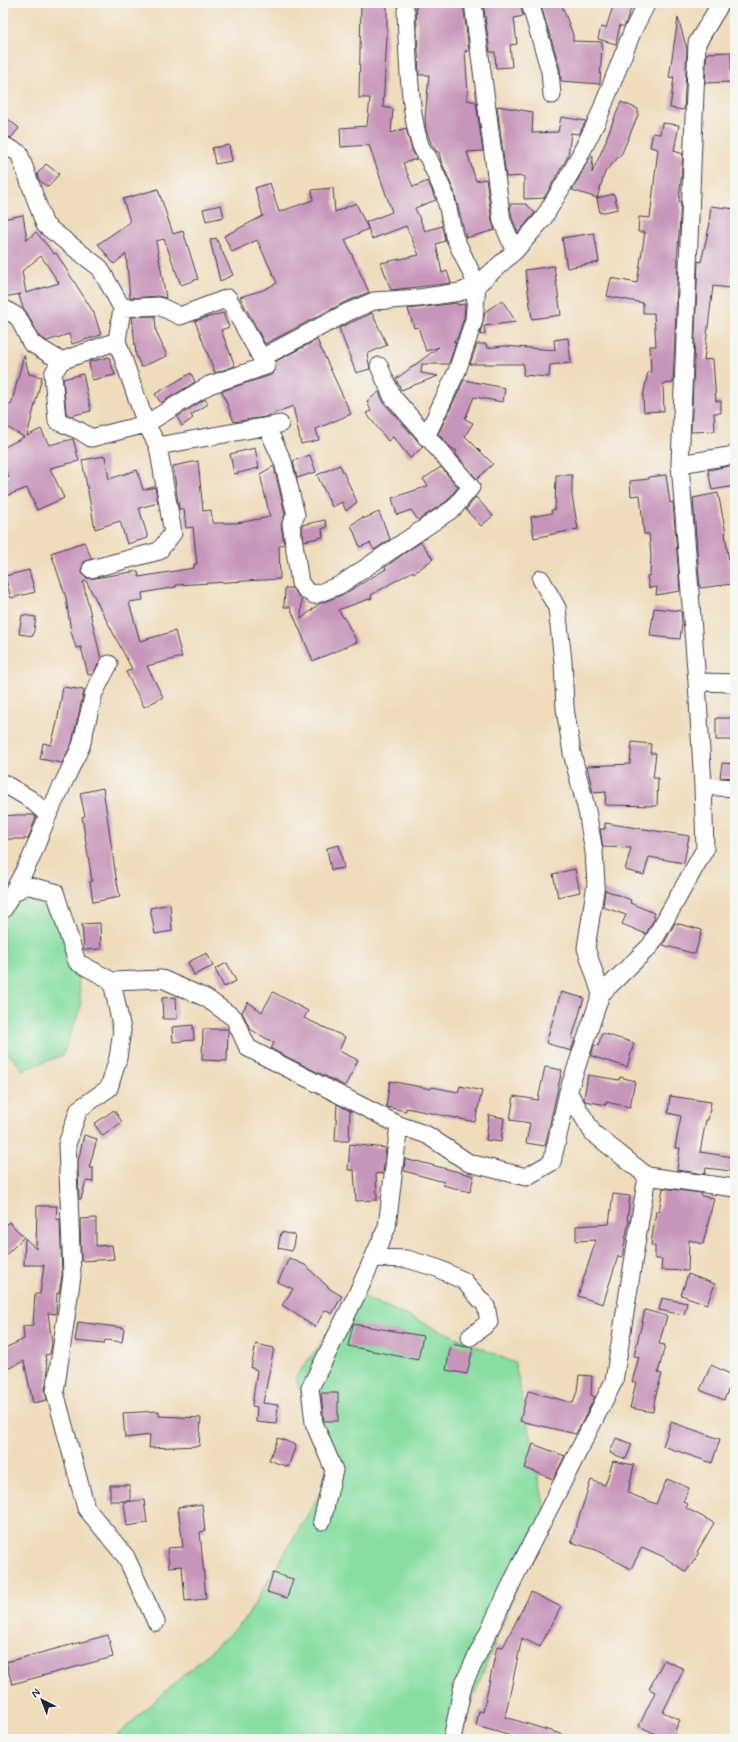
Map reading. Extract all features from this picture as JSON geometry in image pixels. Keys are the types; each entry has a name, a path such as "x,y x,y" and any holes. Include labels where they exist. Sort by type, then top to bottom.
{"street":[{"path":"473,3 502,221 515,251"},
{"path":"530,3 550,71 552,95"},
{"path":"266,366 267,355 348,312 374,301 419,298 460,292 476,285 515,251 543,219 574,167 597,121 633,30 647,3"},
{"path":"3,910 11,896 25,884 55,892 77,962 112,981 162,979 206,998 234,1018 248,1048 399,1125 427,1135 469,1163 526,1177 552,1162 568,1092 601,994 650,945 704,849 703,786 697,682 680,464 697,43 721,3"},
{"path":"406,11 407,54 417,134 423,154 428,157 444,195 454,236 476,285 474,320 457,371 426,437"},
{"path":"3,145 19,153 45,225 100,268 122,308 117,341 146,424 158,446 173,533 159,551 90,570"},
{"path":"122,308 159,306 180,316 228,298 266,366"},
{"path":"3,308 18,317 32,343 61,361"},
{"path":"117,341 61,361 53,374 57,421 80,431 91,438 146,424 209,385 266,366"},
{"path":"158,446 274,426 296,515 291,524 300,583 306,590 314,595 340,585 454,508 471,487 426,437 392,396 379,366"},
{"path":"680,464 735,455"},
{"path":"541,579 557,608 563,662 565,708 572,753 587,811 594,852 596,884 586,948 601,994"},
{"path":"3,910 31,858 48,815 81,746 94,693 109,664"},
{"path":"697,682 735,683"},
{"path":"3,783 30,799 48,815"},
{"path":"703,786 735,788"},
{"path":"112,981 122,1030 118,1058 109,1088 79,1109 67,1144 72,1276 55,1392 86,1508 126,1557 156,1622"},
{"path":"568,1092 593,1133 647,1176 735,1188"},
{"path":"322,1521 334,1470 314,1423 310,1388 387,1226 399,1125"},
{"path":"452,1739 463,1685 519,1568 614,1381 647,1176"},
{"path":"373,1258 407,1259 437,1268 464,1281 486,1306 489,1322 470,1337"}],"green space":[{"path":"19,894 50,903 78,974 81,1006 63,1055 23,1070 3,1047 3,908"},
{"path":"357,1294 515,1363 546,1514 471,1703 461,1739 113,1739 245,1620 334,1470 295,1378"}],"building":[{"path":"361,3 387,3 387,36 383,107 393,109 391,133 406,128 412,151 417,159 403,163 413,187 428,181 436,200 415,208 425,231 442,226 445,241 436,244 442,273 447,271 451,283 391,290 381,263 419,255 406,226 372,239 366,222 392,212 369,145 341,147 340,128 367,126 370,98 359,98"},
{"path":"416,3 463,3 469,51 465,51 468,94 467,100 476,102 483,151 467,152 476,181 486,179 492,222 495,230 466,238 454,191 441,161 439,152 437,152 431,143 426,129 425,119 429,75 419,75"},
{"path":"483,3 520,3 523,16 514,18 517,44 510,45 512,67 496,68 495,52 490,52"},
{"path":"540,3 561,3 573,35 573,41 602,42 600,84 561,81 560,68"},
{"path":"614,3 625,3 632,6 624,27 620,25 616,44 598,39 601,27 606,28"},
{"path":"678,18 687,49 684,110 670,108 674,77 669,78"},
{"path":"731,52 731,82 705,83 707,53"},
{"path":"621,102 638,109 638,115 622,153 605,172 597,198 572,190 588,161 593,155 592,173"},
{"path":"497,106 533,112 532,133 558,132 561,117 586,121 579,134 571,133 568,156 544,198 524,199 524,176 506,177"},
{"path":"3,115 19,128 11,138 3,135"},
{"path":"662,123 679,125 674,151 683,154 679,202 681,202 677,259 673,383 663,384 664,411 644,412 643,397 648,372 651,373 650,346 656,346 654,313 643,313 643,303 607,296 611,278 637,283 645,232 638,232 639,217 650,218 658,149 650,147 653,133 660,134"},
{"path":"229,145 232,161 215,164 212,148"},
{"path":"46,164 59,174 48,187 39,180 37,174"},
{"path":"270,183 279,212 313,200 312,190 333,188 335,212 356,203 368,229 345,240 369,292 343,303 265,344 240,297 263,290 277,283 257,240 232,252 224,236 263,216 255,188"},
{"path":"158,189 173,234 183,231 198,279 181,285 164,239 156,241 166,298 158,296 130,298 126,254 114,264 98,244 130,222 123,199"},
{"path":"614,194 618,209 600,213 597,198"},
{"path":"510,204 526,204 535,213 518,233 512,218"},
{"path":"221,205 224,217 206,221 203,209"},
{"path":"711,206 735,209 735,260 733,260 730,288 713,286 704,360 713,359 716,401 721,401 721,413 714,413 715,431 691,432 698,261 701,262 710,223"},
{"path":"23,215 27,240 36,232 54,254 56,253 94,313 101,335 72,344 69,334 47,341 39,336 23,308 19,295 21,294 3,297 3,219","holes":["41,256 59,283 26,293 22,271"]},
{"path":"594,233 599,262 567,268 562,238"},
{"path":"216,238 233,275 220,281 210,240"},
{"path":"554,266 561,315 532,319 525,270"},
{"path":"502,300 516,322 484,326 485,334 480,335 485,312"},
{"path":"457,303 458,305 465,304 464,318 457,339 454,340 454,342 456,342 449,364 422,364 421,373 438,376 401,390 396,379 439,347 426,351 418,327 414,328 408,309"},
{"path":"223,313 229,327 221,330 235,366 215,373 195,321"},
{"path":"372,313 387,345 367,354 370,369 356,373 339,328"},
{"path":"155,316 156,331 167,356 141,367 136,355 132,317"},
{"path":"568,338 571,363 550,365 549,377 523,375 524,364 470,364 477,344 486,344 487,348 504,346 555,350 554,340"},
{"path":"317,340 351,414 316,429 319,440 301,444 293,406 265,417 234,422 222,391 271,375 275,371 276,361"},
{"path":"24,355 29,374 42,377 27,436 41,429 49,445 73,439 79,461 50,468 64,498 37,510 27,488 3,497 3,480 9,477 3,465 3,448 24,437 3,425 3,401 11,405"},
{"path":"109,357 115,375 92,380 89,362"},
{"path":"191,373 195,382 161,403 155,394"},
{"path":"83,374 91,411 70,416 66,411 63,379"},
{"path":"464,380 505,388 503,402 474,397 465,419 473,423 465,436 493,464 477,479 455,453 457,451 450,447 438,434"},
{"path":"379,392 384,403 423,447 410,458 393,437 388,441 366,413 371,411 367,401"},
{"path":"205,399 208,404 191,415 193,418 182,426 177,417"},
{"path":"255,448 259,468 234,474 230,454"},
{"path":"310,455 316,472 297,478 293,461"},
{"path":"105,456 109,479 137,470 143,490 155,487 158,503 139,508 148,538 127,544 120,521 95,529 82,460"},
{"path":"198,461 203,511 211,510 212,523 237,523 270,517 260,474 274,466 285,514 281,525 284,544 279,546 280,579 176,585 176,587 142,593 143,600 129,602 140,641 175,631 182,657 147,666 163,697 144,707 126,672 132,669 86,581 83,582 101,659 93,674 88,675 81,647 76,648 71,632 66,598 51,553 84,542 92,559 84,562 81,571 84,576 89,579 138,571 139,577 194,568 194,564 197,564 193,527 186,528 184,509 179,509 173,466"},
{"path":"340,465 357,502 346,511 342,502 332,507 317,475"},
{"path":"735,465 735,486 712,490 708,470"},
{"path":"441,467 458,487 447,501 418,520 411,510 397,515 392,498 428,486 423,479"},
{"path":"556,475 572,475 572,496 578,529 534,538 531,517 552,513 551,510 555,510"},
{"path":"666,475 670,503 673,502 680,591 656,595 657,587 649,588 647,576 650,575 651,555 649,534 644,534 640,495 631,496 630,481"},
{"path":"718,493 726,533 732,584 700,588 693,498"},
{"path":"476,497 493,516 481,526 466,510"},
{"path":"379,512 390,539 374,550 370,543 360,547 351,525 363,517 363,519"},
{"path":"325,520 327,527 322,529 323,537 304,541 302,525"},
{"path":"421,542 433,559 414,573 413,571 371,595 372,598 338,610 346,621 357,642 313,661 290,607 284,607 285,588 292,588 302,600 301,619 319,604 344,594 386,569 385,567"},
{"path":"29,570 35,592 11,598 5,576"},
{"path":"654,608 681,611 682,623 680,639 650,636"},
{"path":"22,615 36,617 33,636 19,634"},
{"path":"63,687 84,690 72,743 62,763 40,759 43,743 51,745 57,723"},
{"path":"716,718 735,718 735,740 716,740"},
{"path":"632,742 651,744 650,753 656,753 653,778 658,778 657,806 605,805 606,792 593,793 587,766 630,764"},
{"path":"722,763 735,764 735,778 720,777"},
{"path":"103,788 120,897 93,902 90,881 92,881 82,817 85,816 80,793"},
{"path":"33,815 36,817 28,839 3,839 3,816"},
{"path":"605,823 689,836 684,863 649,857 644,875 625,870 631,848 603,847 600,829 605,829"},
{"path":"339,845 344,868 331,870 327,848"},
{"path":"575,869 580,892 558,897 553,874"},
{"path":"605,890 631,900 630,903 654,913 653,916 655,917 646,934 622,924 626,915 603,907"},
{"path":"170,904 172,931 155,934 150,908"},
{"path":"100,923 101,949 84,950 82,924"},
{"path":"675,923 702,930 695,954 663,945"},
{"path":"207,953 213,966 194,975 188,962"},
{"path":"227,963 236,981 224,987 215,969"},
{"path":"273,992 308,1011 304,1018 345,1037 339,1051 358,1060 345,1086 271,1049 274,1043 250,1029 242,1012 248,1002 262,1012"},
{"path":"561,992 584,998 572,1038 575,1039 571,1051 546,1043"},
{"path":"176,997 177,1019 163,1019 162,998"},
{"path":"193,1025 194,1040 173,1042 172,1027"},
{"path":"203,1029 228,1029 227,1061 202,1060"},
{"path":"602,1033 634,1043 627,1067 591,1056 594,1045 598,1046"},
{"path":"545,1067 562,1070 545,1146 526,1143 530,1123 510,1120 514,1096 538,1100"},
{"path":"588,1075 619,1080 620,1077 635,1081 630,1107 606,1102 606,1105 585,1101 584,1098"},
{"path":"390,1081 431,1089 432,1087 458,1092 460,1086 482,1091 475,1122 406,1108 406,1111 386,1107"},
{"path":"670,1096 711,1102 700,1152 733,1157 731,1171 706,1168 705,1174 677,1170 680,1148 675,1148 681,1116 668,1113"},
{"path":"337,1104 350,1111 349,1141 335,1141"},
{"path":"114,1110 122,1122 103,1136 94,1124"},
{"path":"489,1115 504,1118 501,1142 486,1140"},
{"path":"84,1135 97,1139 89,1168 93,1168 93,1182 86,1181 81,1199 79,1199 78,1161"},
{"path":"350,1144 386,1148 383,1174 376,1173 377,1200 356,1201 354,1170 348,1170"},
{"path":"405,1159 474,1176 470,1192 443,1185 444,1182 404,1171"},
{"path":"663,1188 701,1193 701,1196 714,1198 703,1244 689,1240 688,1271 661,1270 662,1259 655,1259 655,1246 651,1245 656,1211 659,1211"},
{"path":"613,1194 630,1196 627,1220 629,1220 622,1257 618,1256 603,1304 578,1296 596,1240 576,1241 576,1226 609,1224"},
{"path":"37,1206 57,1206 56,1220 60,1219 62,1275 59,1293 57,1293 56,1314 48,1313 52,1343 50,1354 45,1355 48,1371 45,1391 47,1400 33,1403 24,1361 3,1371 3,1349 24,1339 23,1326 33,1325 35,1294 40,1294 44,1265 24,1265 25,1238 36,1249"},
{"path":"96,1218 96,1246 112,1245 114,1259 81,1261 80,1219"},
{"path":"9,1222 24,1237 3,1258 3,1229"},
{"path":"281,1232 295,1235 292,1251 278,1248"},
{"path":"289,1258 305,1265 330,1289 342,1296 332,1314 325,1310 315,1327 282,1305 293,1289 278,1282"},
{"path":"688,1274 715,1284 707,1304 681,1295"},
{"path":"662,1298 687,1303 684,1315 659,1310"},
{"path":"645,1310 667,1316 659,1344 665,1345 658,1373 662,1374 655,1398 653,1412 630,1408 636,1382 632,1382 639,1357 634,1356"},
{"path":"78,1322 124,1328 122,1342 105,1340 104,1344 75,1341"},
{"path":"353,1324 423,1336 418,1360 348,1346"},
{"path":"256,1344 274,1348 263,1403 278,1405 276,1424 256,1422 257,1407 252,1406 257,1370 251,1368"},
{"path":"451,1344 473,1348 467,1374 446,1370"},
{"path":"711,1365 734,1376 724,1400 700,1390"},
{"path":"579,1375 592,1376 591,1395 595,1397 576,1434 520,1421 528,1391 573,1403 577,1391"},
{"path":"321,1393 338,1393 338,1421 324,1421"},
{"path":"159,1411 159,1416 201,1418 199,1446 149,1448 150,1435 125,1438 123,1413"},
{"path":"671,1422 720,1439 712,1463 663,1446"},
{"path":"278,1438 296,1445 288,1467 269,1460"},
{"path":"616,1438 632,1444 626,1459 610,1453"},
{"path":"533,1444 565,1456 553,1479 525,1468"},
{"path":"613,1461 634,1465 628,1493 656,1504 667,1479 689,1488 683,1502 688,1504 686,1508 714,1523 697,1552 699,1554 686,1572 664,1557 642,1547 631,1569 596,1550 571,1542 591,1480 605,1485"},
{"path":"110,1485 130,1485 130,1501 110,1501"},
{"path":"144,1500 147,1523 127,1526 124,1502"},
{"path":"202,1504 205,1531 200,1532 206,1599 185,1601 182,1566 169,1567 167,1548 183,1547 178,1507"},
{"path":"273,1573 293,1579 287,1598 267,1592"},
{"path":"531,1592 561,1607 540,1647 522,1638 505,1717 564,1735 564,1739 511,1739 512,1736 476,1726 479,1711 483,1712 497,1646 503,1647"},
{"path":"108,1635 113,1657 12,1684 6,1662"},
{"path":"664,1660 684,1669 663,1712 680,1720 671,1739 666,1739 639,1726 655,1692 649,1689"}]}
